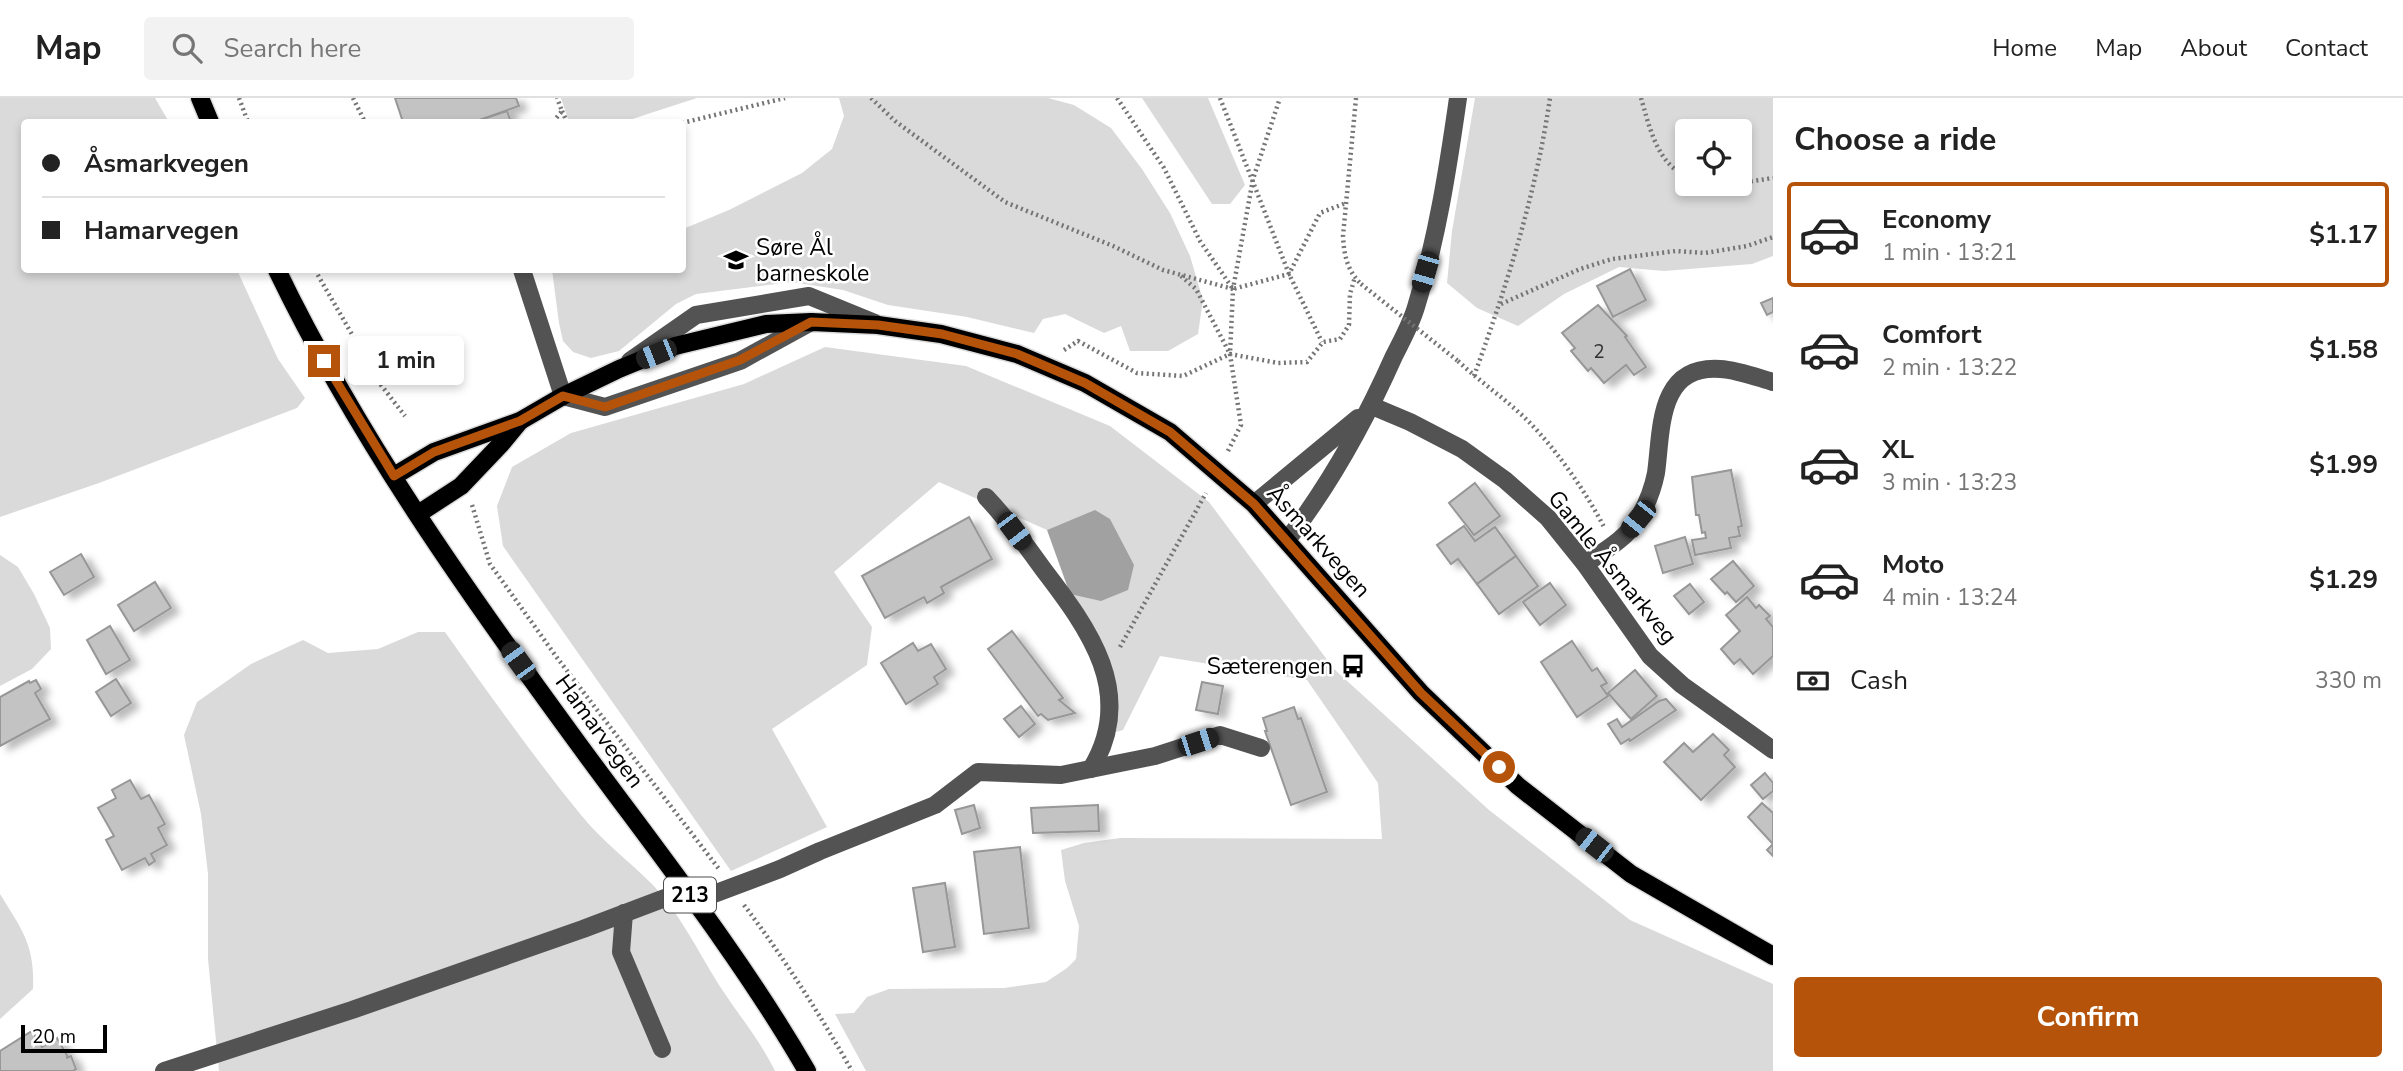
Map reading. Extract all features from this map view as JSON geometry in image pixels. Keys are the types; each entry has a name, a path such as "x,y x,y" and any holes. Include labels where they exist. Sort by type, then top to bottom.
{"main road":[{"path":"200,98 209,119"},
{"name":"Hamarvegen","path":"279,273 336,385 418,514 488,619 695,901 780,1025 807,1071"},
{"name":"Åsmarkvegen","path":"394,476 434,452 520,421 563,396 675,346 766,324 811,322 878,325 942,334 1017,354 1085,383 1170,432 1254,504 1421,693 1518,786 1631,874 1773,956"},
{"name":"Åsmarkvegen","path":"418,514 461,486 520,421"}],"street":[{"path":"1288,540 1311,509 1372,406 1415,310 1430,253 1458,98"},
{"path":"523,273 563,396 605,407 740,360 811,322"},
{"path":"619,369 696,314 809,296 878,325"},
{"path":"1585,564 1625,536 1638,519 1655,477 1665,404 1677,383 1696,372 1720,369 1773,382"},
{"path":"1254,504 1372,406"},
{"name":"Gamle Åsmarkveg","path":"1372,406 1462,449 1505,480 1548,518 1585,564 1650,656 1682,685 1773,750"},
{"path":"986,497 1000,511 1073,607 1090,637 1105,674 1110,697 1111,722 1103,750 1091,769"},
{"path":"164,1071 352,1010 665,898 679,896 695,901 935,805 978,772 1061,775 1155,756 1220,735 1261,748"},
{"path":"624,914 621,952 662,1049"}],"path":[{"path":"239,98 247,119"},
{"path":"353,98 364,119"},
{"path":"557,98 566,119"},
{"path":"686,122 785,98"},
{"path":"871,98 895,121 1005,202 1181,276 1233,289 1289,274 1320,213 1346,202"},
{"path":"1117,98 1164,168 1200,241 1233,289"},
{"path":"1220,98 1289,274 1323,342"},
{"path":"1227,452 1241,425 1230,354 1233,289 1253,179 1280,98"},
{"path":"1356,98 1344,255 1354,277 1526,419 1576,483 1613,545"},
{"path":"1474,376 1500,304 1542,154 1550,98"},
{"path":"1641,98 1653,143 1675,168"},
{"path":"555,119 562,111"},
{"path":"1752,181 1773,178"},
{"path":"1500,304 1580,269 1612,259 1676,251 1705,253 1747,246 1773,237"},
{"path":"317,273 381,385 405,416"},
{"path":"1181,276 1196,289 1230,354"},
{"path":"1043,365 1078,341 1137,373 1183,376 1230,354 1278,363 1307,362 1323,342 1340,339 1349,325 1350,294 1354,277"},
{"path":"1105,674 1206,492"},
{"path":"471,502 490,564 788,966 852,1071"}],"shaded area":[{"path":"0,98 155,98 167,119 21,119 21,273 238,273 278,359 305,398 297,408 99,483 0,517"},
{"path":"561,98 697,98 632,119 568,119"},
{"path":"839,98 1048,98 1074,105 1111,128 1170,213 1190,256 1203,300 1198,334 1168,351 1130,351 1121,326 1104,333 1065,314 1043,319 1034,333 967,317 888,305 843,290 791,282 696,294 676,304 619,351 591,358 573,352 563,341 552,273 686,273 686,228 729,210 802,173 832,149 844,116"},
{"path":"1142,98 1208,98 1245,185 1230,204 1212,204"},
{"path":"1475,98 1773,98 1773,256 1752,264 1664,271 1619,267 1564,294 1518,326 1477,308 1447,283 1452,231"},
{"path":"825,347 966,366 1110,426 1209,502 1334,669 1489,810 1630,920 1773,984 1773,1071 866,1071 835,1014 854,1013 867,997 889,989 1004,988 1046,982 1076,959 1079,926 1065,881 1061,850 1084,843 1120,838 1382,839 1378,783 1307,680 1160,656 1123,730 1101,736 1099,669 1070,594 1095,511 1047,530 939,482 834,572 872,627 867,665 772,729 827,827 731,871 503,546 497,506 512,467 571,433 744,384"},
{"path":"1095,510 1110,519 1134,565 1128,590 1101,601 1070,594 1047,530"},
{"path":"0,555 18,567 34,594 50,628 51,649 32,669 0,686"},
{"path":"418,632 445,632 528,748 581,815 663,897 775,1071 219,1071 208,959 208,874 201,814 184,735 197,702 251,664 303,640 328,653 378,649"},
{"path":"0,894 26,938 32,961 33,989 0,1019"}],"building":[{"path":"395,98 516,98 519,106 482,119 402,119"},
{"path":"507,111 510,119 483,119"},
{"path":"1630,269 1646,300 1613,317 1597,286"},
{"path":"1773,298 1773,312 1767,315 1761,303"},
{"path":"1598,305 1627,336 1625,337 1646,367 1634,375 1626,365 1604,383 1591,368 1588,371 1571,351 1575,348 1562,333"},
{"path":"1731,470 1742,526 1738,527 1740,536 1729,538 1731,548 1695,555 1692,540 1706,538 1705,532 1702,533 1699,515 1696,515 1692,477"},
{"path":"1475,483 1500,516 1474,535 1449,503"},
{"path":"969,517 992,559 941,587 944,593 927,603 924,597 885,618 862,576"},
{"path":"1464,526 1475,541 1495,527 1516,556 1477,584 1458,559 1451,564 1437,545"},
{"path":"1685,537 1693,564 1663,573 1655,546"},
{"path":"81,554 94,577 64,595 50,572"},
{"path":"1516,556 1538,586 1499,614 1477,584"},
{"path":"1733,561 1754,586 1736,602 1711,579"},
{"path":"155,582 171,608 134,631 118,605"},
{"path":"1550,583 1566,605 1540,625 1523,602"},
{"path":"1690,584 1704,602 1689,614 1674,596"},
{"path":"1747,597 1756,608 1759,605 1770,616 1766,619 1773,627 1773,656 1753,674 1740,659 1734,664 1721,649 1740,631 1726,615"},
{"path":"110,626 130,660 106,674 87,640"},
{"path":"1012,631 1063,698 1059,700 1075,713 1048,720 1041,714 1038,716 988,649"},
{"path":"1572,641 1592,671 1597,668 1607,683 1601,686 1608,696 1577,717 1541,662"},
{"path":"913,643 918,651 931,644 946,669 934,677 938,684 906,704 881,663"},
{"path":"1635,670 1657,696 1631,719 1608,693"},
{"path":"116,679 131,703 111,716 96,692"},
{"path":"36,680 41,689 35,693 50,719 0,746 0,697"},
{"path":"1202,682 1223,686 1218,714 1196,710"},
{"path":"1666,699 1676,710 1630,741 1629,739 1621,744 1608,724 1617,719 1622,727"},
{"path":"1021,706 1035,724 1019,737 1004,719"},
{"path":"1294,707 1298,719 1301,718 1327,792 1291,805 1263,718"},
{"path":"1713,734 1729,750 1724,755 1735,767 1701,800 1664,762 1684,743 1693,752"},
{"path":"1765,773 1773,783 1773,791 1763,799 1751,785"},
{"path":"130,780 141,799 149,795 165,824 158,828 167,845 151,854 155,861 149,865 145,858 122,870 106,840 114,836 98,808 116,798 112,790"},
{"path":"1762,803 1773,813 1773,844 1748,817"},
{"path":"974,805 980,828 962,834 955,810"},
{"path":"1098,805 1099,831 1033,833 1031,808"},
{"path":"1773,844 1773,856 1767,850"},
{"path":"1020,847 1029,928 984,934 974,852"},
{"path":"945,883 955,947 923,952 913,888"},
{"path":"32,1031 42,1047 57,1038 68,1057 66,1058 71,1056 76,1069 0,1071 0,1051"}],"place":[{"name":"Søre Ål barneskole","path":"736,260"},
{"name":"Sæterengen","path":"1353,666"}],"route":[{"path":"324,361 336,385 394,476 434,452 520,421 563,396 605,407 740,360 811,322 878,325 942,334 1017,354 1085,383 1170,432 1254,504 1421,693 1499,767"}]}
